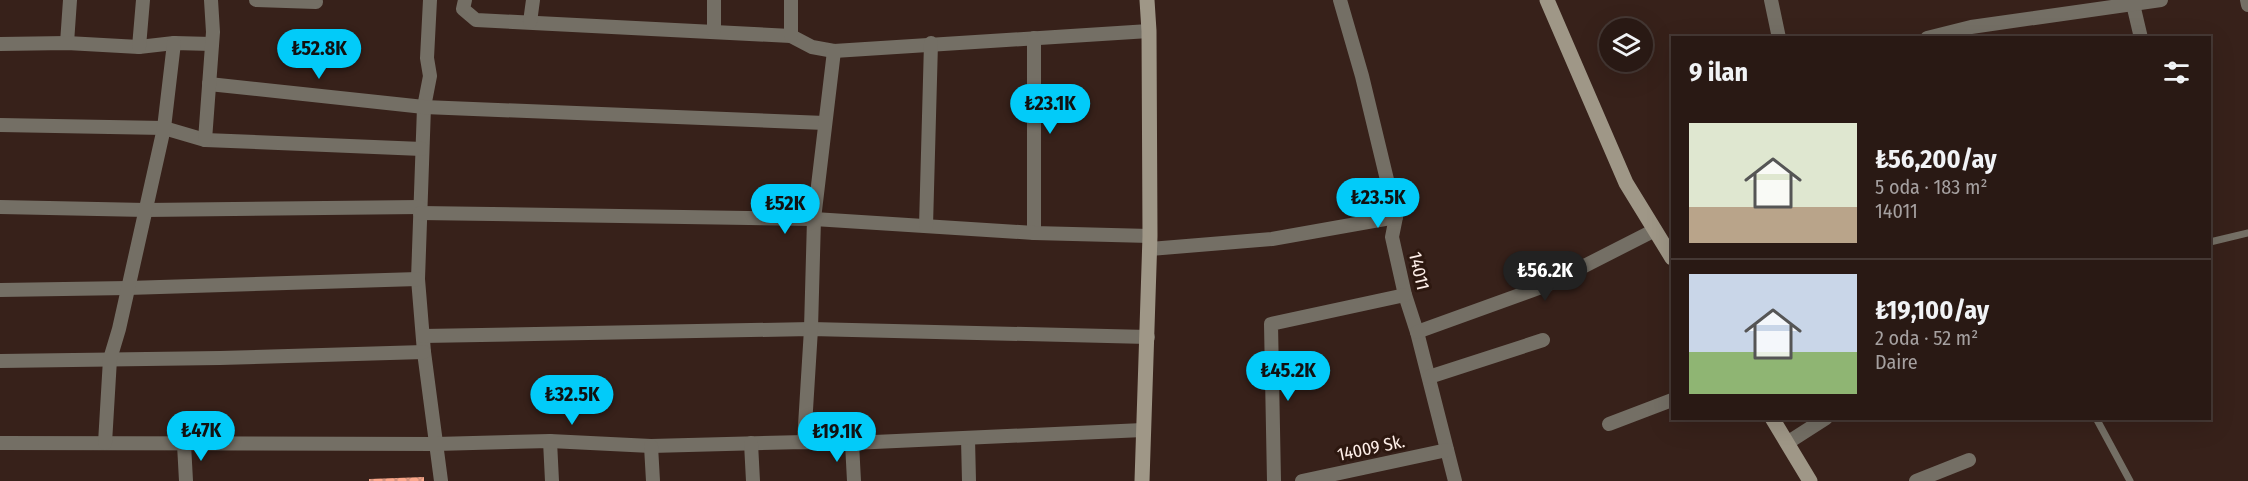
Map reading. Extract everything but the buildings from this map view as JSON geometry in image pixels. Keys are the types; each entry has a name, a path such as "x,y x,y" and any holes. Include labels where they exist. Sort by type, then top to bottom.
{"main road":[{"path":"1142,481 1150,242 1147,0"},
{"path":"1547,0 1626,183 1671,256"},
{"path":"1773,420 1810,481"}],"street":[{"path":"67,43 70,0"},
{"path":"139,47 143,0"},
{"path":"205,140 212,44 211,0"},
{"path":"256,0 316,2"},
{"path":"430,0 426,58 430,76 424,107 418,279 424,352 441,481"},
{"path":"465,0 463,9 476,20 791,36 812,47 834,51 931,43 1149,32"},
{"path":"530,22 533,0"},
{"path":"714,0 714,31"},
{"path":"791,0 791,36"},
{"name":"14011","path":"1340,0 1362,76 1396,218 1392,237 1405,295 1417,332 1455,481"},
{"path":"1771,0 1779,36"},
{"path":"1935,36 1971,27 2162,0"},
{"path":"2247,0 2248,5"},
{"path":"2133,4 2141,36"},
{"path":"1034,38 1034,233"},
{"path":"0,44 67,43 139,47 212,44"},
{"path":"926,226 931,43"},
{"path":"105,442 110,359 164,128 174,44"},
{"path":"804,442 811,329 814,219 834,51"},
{"path":"209,84 424,107 825,123"},
{"path":"0,125 164,128 205,140 422,149"},
{"path":"0,207 146,210 420,210 814,219 1150,242 1272,239 1396,218"},
{"path":"1417,332 1547,285 1655,230"},
{"path":"0,290 418,279"},
{"path":"1274,481 1271,324 1405,295"},
{"path":"423,336 811,329 1148,337"},
{"path":"1429,377 1543,340"},
{"path":"0,361 424,352"},
{"path":"1609,424 1671,400"},
{"path":"1787,442 1823,420"},
{"path":"0,443 436,444 550,441 651,446 852,443 1143,430"},
{"path":"968,439 969,481"},
{"path":"550,441 552,481"},
{"path":"751,443 753,481"},
{"path":"852,443 854,481"},
{"path":"184,444 186,481"},
{"path":"651,446 653,481"},
{"name":"14009 Sk.","path":"1302,481 1447,450"},
{"path":"1916,481 1970,460"}],"lane":[{"path":"2211,242 2248,233"},
{"path":"2097,420 2130,481"}]}
